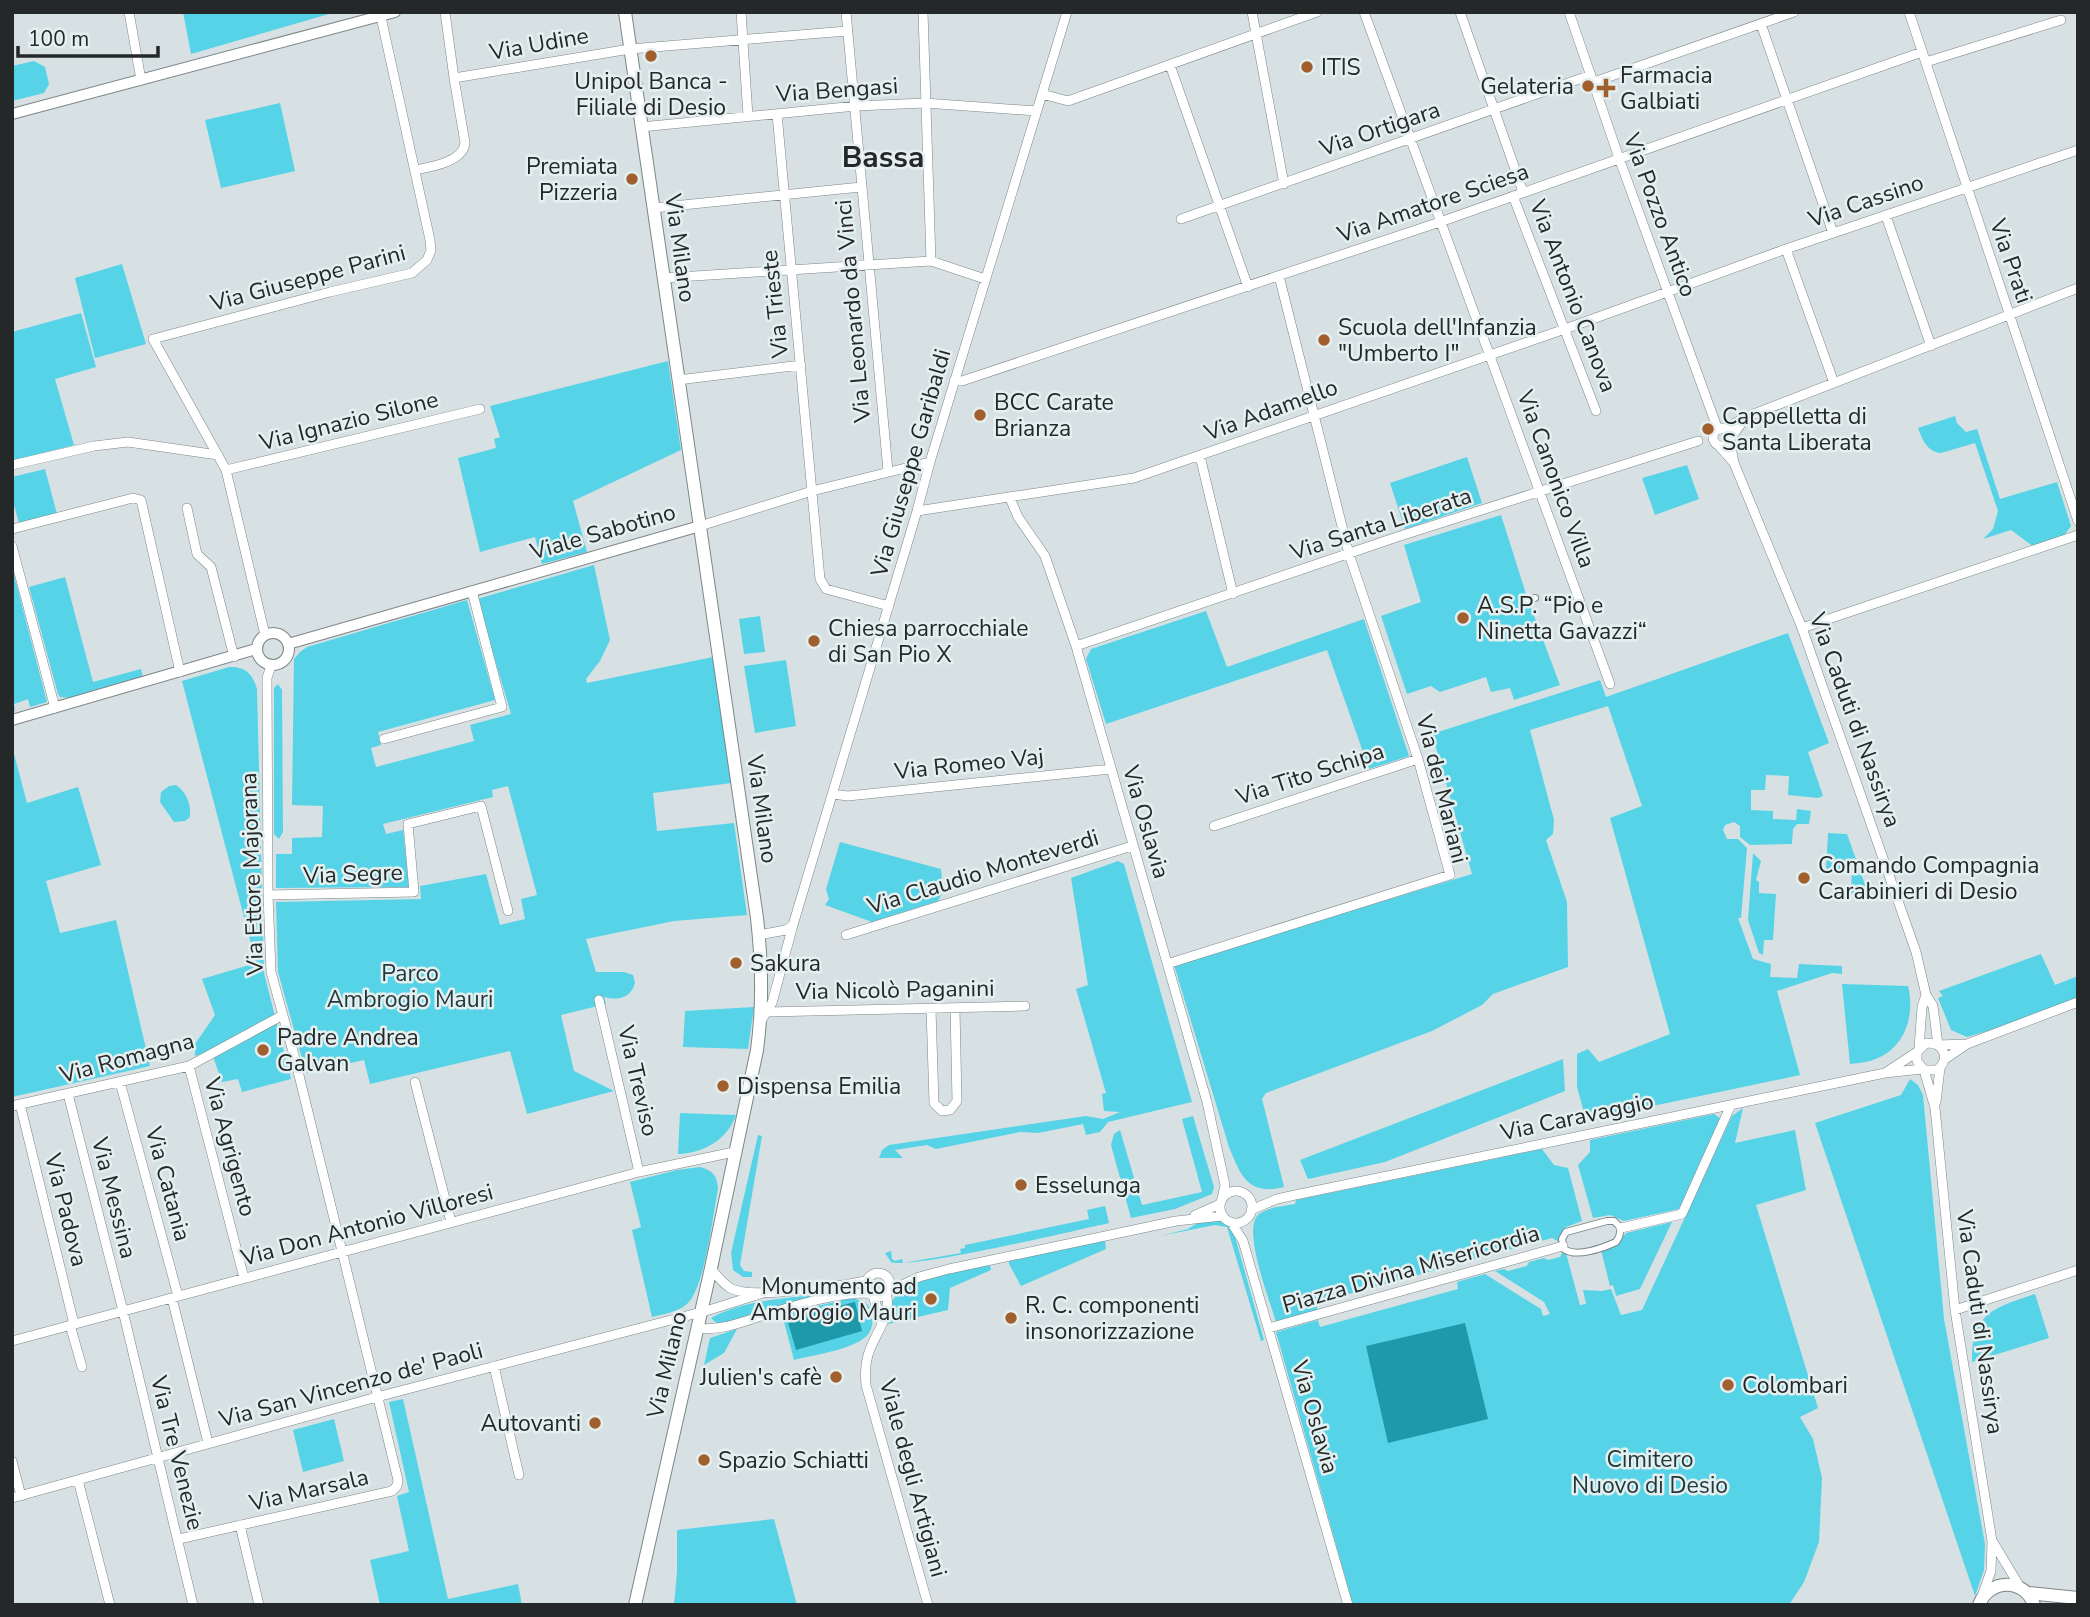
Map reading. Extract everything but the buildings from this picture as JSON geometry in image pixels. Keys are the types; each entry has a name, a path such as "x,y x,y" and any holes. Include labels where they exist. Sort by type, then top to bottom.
{"main road":[{"name":"Via Milano","path":"625,12 759,935 764,1017 635,1605"},
{"path":"1980,1603 1994,1587 2011,1584 2024,1590 2078,1598"},
{"path":"2024,1590 2034,1605"},
{"path":"2067,1605 2078,1598"}],"street":[{"path":"129,12 141,80"},
{"path":"12,114 395,12"},
{"path":"415,170 438,165 464,150 445,12"},
{"path":"741,12 748,116"},
{"name":"Via Leonardo da Vinci","path":"846,12 888,471"},
{"path":"923,12 931,261"},
{"name":"Via Giuseppe Garibaldi","path":"764,1017 772,1003 954,381 1067,12"},
{"path":"1252,12 1283,184"},
{"path":"1042,94 1068,101 1317,12"},
{"name":"Via Canonico Villa","path":"1364,12 1610,684"},
{"name":"Via Antonio Canova","path":"1460,12 1494,110 1518,194 1596,411"},
{"name":"Via Pozzo Antico","path":"1569,12 1667,292 1719,430"},
{"name":"Via Ortigara","path":"1181,219 1494,110 1794,12"},
{"name":"Via Prati","path":"1909,12 2078,521"},
{"name":"Via Giuseppe Parini","path":"218,455 153,339 412,273 427,260 430,250 382,15"},
{"path":"1926,62 2061,20"},
{"path":"1761,24 1833,233"},
{"name":"Via Udine","path":"454,78 630,49 847,31"},
{"name":"Via Amatore Sciesa","path":"954,381 962,381 1440,222 1922,52"},
{"path":"1170,65 1248,287"},
{"name":"Via Bengasi","path":"641,127 856,106 925,103 1037,111"},
{"name":"Via Trieste","path":"777,114 822,584 826,589 889,606"},
{"name":"Via Cassino","path":"1667,292 2078,150"},
{"path":"653,208 860,187"},
{"path":"1886,216 1931,346"},
{"path":"1786,249 1834,383"},
{"path":"663,278 931,261 985,279"},
{"name":"Via dei Mariani","path":"1167,964 1450,875 1418,759 1349,554 1279,276"},
{"name":"Via Santa Liberata","path":"1076,646 1698,440 1746,417 2078,288"},
{"name":"Via Adamello","path":"917,511 1134,478 1667,292"},
{"path":"678,380 801,365"},
{"name":"Via Ignazio Silone","path":"226,470 480,409"},
{"path":"1698,440 1723,446 1731,440 1746,417"},
{"path":"1719,430 1730,432 1734,463 1714,438 1719,430"},
{"path":"12,465 94,446 128,442 218,455 226,470 265,635"},
{"path":"1200,456 1233,594"},
{"name":"Viale Sabotino","path":"288,644 700,526 812,491 930,462"},
{"name":"Via Caduti di Nassirya","path":"1734,463 1802,628 1916,952 1926,995 1933,1006 1938,1045"},
{"path":"12,530 138,497 142,504 180,672"},
{"name":"Via Oslavia","path":"1010,498 1018,517 1052,571 1076,646 1207,1102 1222,1167 1225,1190 1221,1202"},
{"path":"187,508 197,554 211,567 234,657"},
{"path":"1802,628 2078,535"},
{"path":"12,547 55,708"},
{"path":"384,739 502,707 472,591"},
{"path":"277,633 286,639 288,644 286,660 271,666 261,660 256,649 265,635 277,633"},
{"path":"12,719 256,649"},
{"name":"Via Ettore Majorana","path":"271,666 267,678 271,972 341,1252"},
{"name":"Via Tito Schipa","path":"1214,826 1418,759"},
{"name":"Via Romeo Vaj","path":"832,794 848,796 1111,769"},
{"name":"Via Segre","path":"268,895 414,892 408,824 481,806 508,911"},
{"name":"Via Claudio Monteverdi","path":"846,934 1132,846"},
{"path":"759,935 786,930 793,925"},
{"name":"Via Caduti di Nassirya","path":"1918,1050 1922,1007 1926,995"},
{"name":"Via Treviso","path":"599,1000 639,1171"},
{"path":"1967,1044 1930,1043 1918,1050 1917,1062 1923,1069 1932,1071 1967,1044 2078,1002"},
{"name":"Via Nicolò Paganini","path":"764,1017 1025,1006"},
{"path":"931,1009 934,1103 942,1111 950,1111 957,1101 955,1008"},
{"name":"Via Romagna","path":"16,1105 189,1066 283,1015"},
{"path":"1938,1045 1944,1051 1943,1063"},
{"name":"Via Caravaggio","path":"1885,1073 1918,1050"},
{"name":"Via Caduti di Nassirya","path":"1935,1108 1943,1063"},
{"name":"Via Agrigento","path":"189,1066 244,1278"},
{"name":"Via Caduti di Nassirya","path":"1923,1069 1935,1108 1955,1310 1992,1541 1991,1570 1980,1603"},
{"name":"Via Caravaggio","path":"1251,1210 1277,1199 1885,1073 1923,1069"},
{"name":"Via Catania","path":"120,1082 175,1297 208,1443"},
{"path":"415,1082 452,1222"},
{"name":"Via Messina","path":"68,1094 123,1311"},
{"name":"Via Padova","path":"16,1105 82,1367"},
{"name":"Piazza Divina Misericordia","path":"1620,1228 1682,1214 1731,1105"},
{"name":"Via Don Antonio Villoresi","path":"12,1341 639,1171 734,1152"},
{"name":"Via Oslavia","path":"1222,1167 1240,1192"},
{"path":"701,1312 762,1293 866,1281 876,1273 901,1277 949,1269 1176,1221 1222,1216 1231,1222 1245,1220 1251,1210 1249,1198 1240,1192 1229,1192 1221,1202 1176,1221"},
{"name":"Via Caravaggio","path":"1249,1198 1277,1199"},
{"path":"1221,1202 1222,1216"},
{"name":"Via Oslavia","path":"1243,1241 1245,1220"},
{"name":"Piazza Divina Misericordia","path":"1607,1220 1617,1223 1620,1228 1619,1237 1612,1244 1576,1253 1567,1251 1563,1246 1562,1239 1570,1230 1607,1220"},
{"name":"Via Oslavia","path":"1231,1222 1243,1241 1348,1605"},
{"name":"Piazza Divina Misericordia","path":"1269,1328 1563,1246"},
{"name":"Via Marsala","path":"179,1539 392,1491 397,1486 398,1480 341,1252"},
{"path":"711,1268 731,1289 762,1293"},
{"path":"697,1328 718,1329 847,1294 878,1297 919,1277 949,1269"},
{"path":"1955,1310 2078,1270"},
{"path":"885,1275 889,1282 887,1292"},
{"path":"866,1281 882,1323"},
{"name":"Viale degli Artigiani","path":"887,1292 887,1311 866,1363 866,1385 928,1605"},
{"name":"Via Tre Venezie","path":"123,1311 193,1605"},
{"name":"Via San Vincenzo de' Paoli","path":"17,1497 377,1397 701,1312"},
{"path":"494,1366 519,1475"},
{"path":"12,1461 17,1497"},
{"path":"78,1480 110,1605"},
{"path":"240,1525 258,1605"},
{"name":"Via Caduti di Nassirya","path":"1992,1541 2024,1590"}],"green space":[{"path":"183,12 336,12 191,54"},
{"path":"34,61 45,67 49,84 44,93 12,101 12,66"},
{"path":"280,103 295,171 221,188 205,120"},
{"path":"122,264 146,344 95,358 75,278"},
{"path":"81,313 96,367 55,379 74,445 12,461 12,332"},
{"path":"668,361 681,450 573,501 587,552 542,564 535,537 480,552 458,458 496,448 494,439 500,437 490,406"},
{"path":"1955,416 1957,423 1966,432 1977,429 2000,499 2057,482 2071,526 2062,538 2034,547 2011,530 1983,539 1993,529 1998,511 1975,443 1936,452 1926,444 1918,428"},
{"path":"1467,457 1482,503 1405,529 1390,483"},
{"path":"1687,465 1699,499 1655,515 1642,478"},
{"path":"45,469 57,514 19,523 12,498 12,477"},
{"path":"1501,515 1528,600 1560,685 1514,700 1510,688 1491,692 1486,677 1440,692 1431,686 1407,694 1381,616 1421,602 1404,545"},
{"path":"594,565 610,640 600,661 586,679 587,683 713,657 732,783 653,793 657,831 734,823 747,915 674,921 586,939 596,972 624,972 633,975 635,983 623,997 604,997 606,1004 561,1015 574,1071 614,1091 527,1114 510,1051 370,1084 364,1060 306,1073 278,972 276,902 421,899 420,886 486,874 500,925 525,919 521,899 537,895 508,786 492,790 493,797 383,824 386,834 403,830 409,887 276,888 276,854 292,854 292,838 322,837 323,806 292,805 294,659 307,647 467,600 495,700 378,732 381,745 371,748 376,767 474,741 470,725 511,714 477,599"},
{"path":"12,567 47,702 30,707 28,699 14,704 15,711 12,711"},
{"path":"65,577 93,682 141,669 143,678 71,698 60,697 29,587"},
{"path":"1206,611 1227,667 1364,619 1409,756 1369,769 1327,650 1106,724 1086,659 1091,649"},
{"path":"760,616 765,652 744,654 739,619"},
{"path":"1788,633 1829,743 1808,752 1823,796 1818,798 1788,795 1789,776 1766,775 1765,790 1751,790 1751,810 1773,811 1773,819 1796,820 1797,809 1811,811 1809,824 1797,824 1793,829 1792,844 1750,845 1740,837 1740,826 1734,822 1725,825 1723,830 1727,839 1738,839 1747,848 1741,918 1738,918 1753,959 1771,964 1770,977 1797,978 1799,964 1842,966 1842,974 1832,973 1777,991 1800,1075 1586,1120 1577,1087 1577,1054 1588,1049 1599,1062 1670,1034 1610,818 1642,806 1608,706 1530,730 1554,820 1553,834 1546,840 1567,902 1568,967 1493,994 1482,1005 1432,1031 1266,1093 1262,1099 1284,1187 1262,1189 1248,1181 1242,1175 1229,1147 1174,965 1472,874 1432,734 1600,680 1606,697"},
{"path":"786,660 796,726 755,733 744,666"},
{"name":"Parco Ambrogio Mauri","path":"229,667 248,672 257,689 264,973 291,1079 242,1092 238,1079 222,1082 211,1051 195,1056 195,1044 215,1015 202,979 256,963 182,681"},
{"path":"278,684 282,690 283,832 279,839 274,834 274,688"},
{"path":"12,746 27,803 78,787 101,865 46,881 60,933 116,920 150,1066 12,1097"},
{"path":"176,785 186,795 189,803 190,817 185,821 174,822 160,802 161,792"},
{"path":"1828,833 1847,834 1867,890 1851,894 1852,870 1826,869"},
{"path":"840,842 941,869 943,892 938,901 872,922 825,905 829,899 826,889"},
{"path":"1753,853 1761,861 1756,880 1759,882 1759,893 1776,894 1773,940 1764,940 1763,955 1759,953 1748,920"},
{"path":"1118,861 1124,864 1192,1102 1108,1122 1100,1132 1086,1135 1083,1124 1038,1133 1020,1132 936,1149 927,1145 895,1150 903,1158 879,1158 882,1150 889,1145 1086,1116 1103,1119 1120,1112 1104,1111 1102,1094 1106,1093 1076,989 1088,985 1071,878"},
{"path":"2041,954 2055,985 2078,976 2078,998 2018,1022 1967,1037 1951,1030 1938,998 1943,996 1939,991"},
{"path":"1842,984 1908,986 1909,1018 1902,1037 1888,1053 1872,1060 1850,1064"},
{"path":"754,1007 748,1049 683,1047 685,1011"},
{"path":"1563,1059 1565,1091 1385,1162 1308,1179 1300,1160"},
{"path":"1910,1079 1918,1085 1923,1095 1944,1319 1985,1544 1984,1570 1975,1596 1815,1123 1901,1095"},
{"name":"Cimitero Nuovo di Desio","path":"1743,1108 1735,1143 1795,1130 1806,1190 1756,1205 1818,1408 1800,1417 1813,1439 1822,1478 1819,1542 1804,1582 1789,1605 1353,1605 1276,1332 1318,1320 1320,1327 1458,1289 1457,1282 1485,1274 1541,1309 1543,1316 1550,1314 1544,1302 1495,1271 1527,1266 1529,1262 1560,1257 1562,1253 1566,1253 1580,1305 1586,1304 1583,1290 1611,1289 1621,1315 1642,1310 1732,1116"},
{"path":"680,1113 736,1115 727,1132 713,1144 697,1151 678,1154"},
{"path":"1714,1114 1720,1118 1679,1209 1624,1221 1610,1215 1593,1218 1578,1165 1590,1152 1590,1140"},
{"path":"1193,1116 1214,1187 1212,1194 1175,1209 1131,1218 1111,1145 1114,1134 1120,1130 1142,1205 1202,1192 1182,1119"},
{"path":"758,1135 762,1136 740,1265 744,1271 752,1272 752,1277 743,1277 733,1270 731,1253"},
{"path":"1542,1149 1554,1165 1568,1168 1582,1221 1566,1227 1559,1242 1552,1238 1316,1303 1318,1311 1276,1322 1263,1283 1253,1235 1254,1223 1262,1212 1295,1204 1296,1200"},
{"path":"700,1167 714,1174 718,1189 699,1283 683,1307 652,1317 632,1230 641,1227 630,1182"},
{"path":"1105,1206 1109,1223 1031,1241 904,1263 961,1253 960,1249 965,1248 965,1245 1089,1219 1087,1210"},
{"path":"1223,1220 1229,1223 1234,1233 1264,1340 1261,1341 1227,1227 1215,1225 1160,1236 1188,1229 1199,1222"},
{"path":"1672,1222 1640,1289 1616,1296 1613,1285 1610,1286 1601,1250 1616,1245 1626,1233"},
{"path":"1105,1240 1106,1249 1021,1286 1009,1264 1009,1261"},
{"path":"891,1251 892,1259 902,1259 903,1263 891,1262 885,1253"},
{"path":"990,1265 991,1270 950,1288 948,1310 888,1324 892,1303 902,1290 939,1276"},
{"path":"860,1285 861,1291 724,1325 711,1318 747,1305"},
{"path":"2035,1294 2049,1338 1972,1362 1976,1333 1988,1315"},
{"path":"852,1298 865,1302 873,1311 872,1325 864,1339 846,1347 794,1360 782,1314"},
{"path":"737,1329 724,1353 704,1365 710,1338"},
{"path":"403,1399 448,1599 518,1584 522,1605 380,1605 370,1560 409,1551 397,1496 409,1492 389,1402"},
{"path":"334,1419 344,1461 303,1472 293,1430"},
{"path":"774,1519 797,1605 674,1605 677,1530"}],"shaded area":[{"path":"855,1302 862,1331 796,1350 787,1319"},
{"path":"1465,1323 1488,1419 1388,1443 1366,1346"}],"place":[{"name":"Unipol Banca - Filiale di Desio","path":"651,56"},
{"name":"ITIS","path":"1307,67"},
{"name":"Gelateria","path":"1588,86"},
{"name":"Farmacia Galbiati","path":"1606,88"},
{"name":"Premiata Pizzeria","path":"632,179"},
{"name":"Scuola dell'Infanzia \"Umberto I\"","path":"1324,340"},
{"name":"BCC Carate Brianza","path":"980,415"},
{"name":"Cappelletta di Santa Liberata","path":"1708,429"},
{"name":"A.S.P. “Pio e Ninetta Gavazzi“","path":"1463,618"},
{"name":"Chiesa parrocchiale di San Pio X","path":"814,641"},
{"name":"Comando Compagnia Carabinieri di Desio","path":"1804,878"},
{"name":"Sakura","path":"736,963"},
{"name":"Padre Andrea Galvan","path":"263,1050"},
{"name":"Dispensa Emilia","path":"723,1086"},
{"name":"Esselunga","path":"1021,1185"},
{"name":"Monumento ad Ambrogio Mauri","path":"931,1299"},
{"name":"R. C. componenti insonorizzazione","path":"1011,1318"},
{"name":"Julien's cafè","path":"836,1377"},
{"name":"Colombari","path":"1728,1385"},
{"name":"Autovanti","path":"595,1423"},
{"name":"Spazio Schiatti","path":"704,1460"}],"district":[{"name":"Bassa","path":"883,157"}]}
